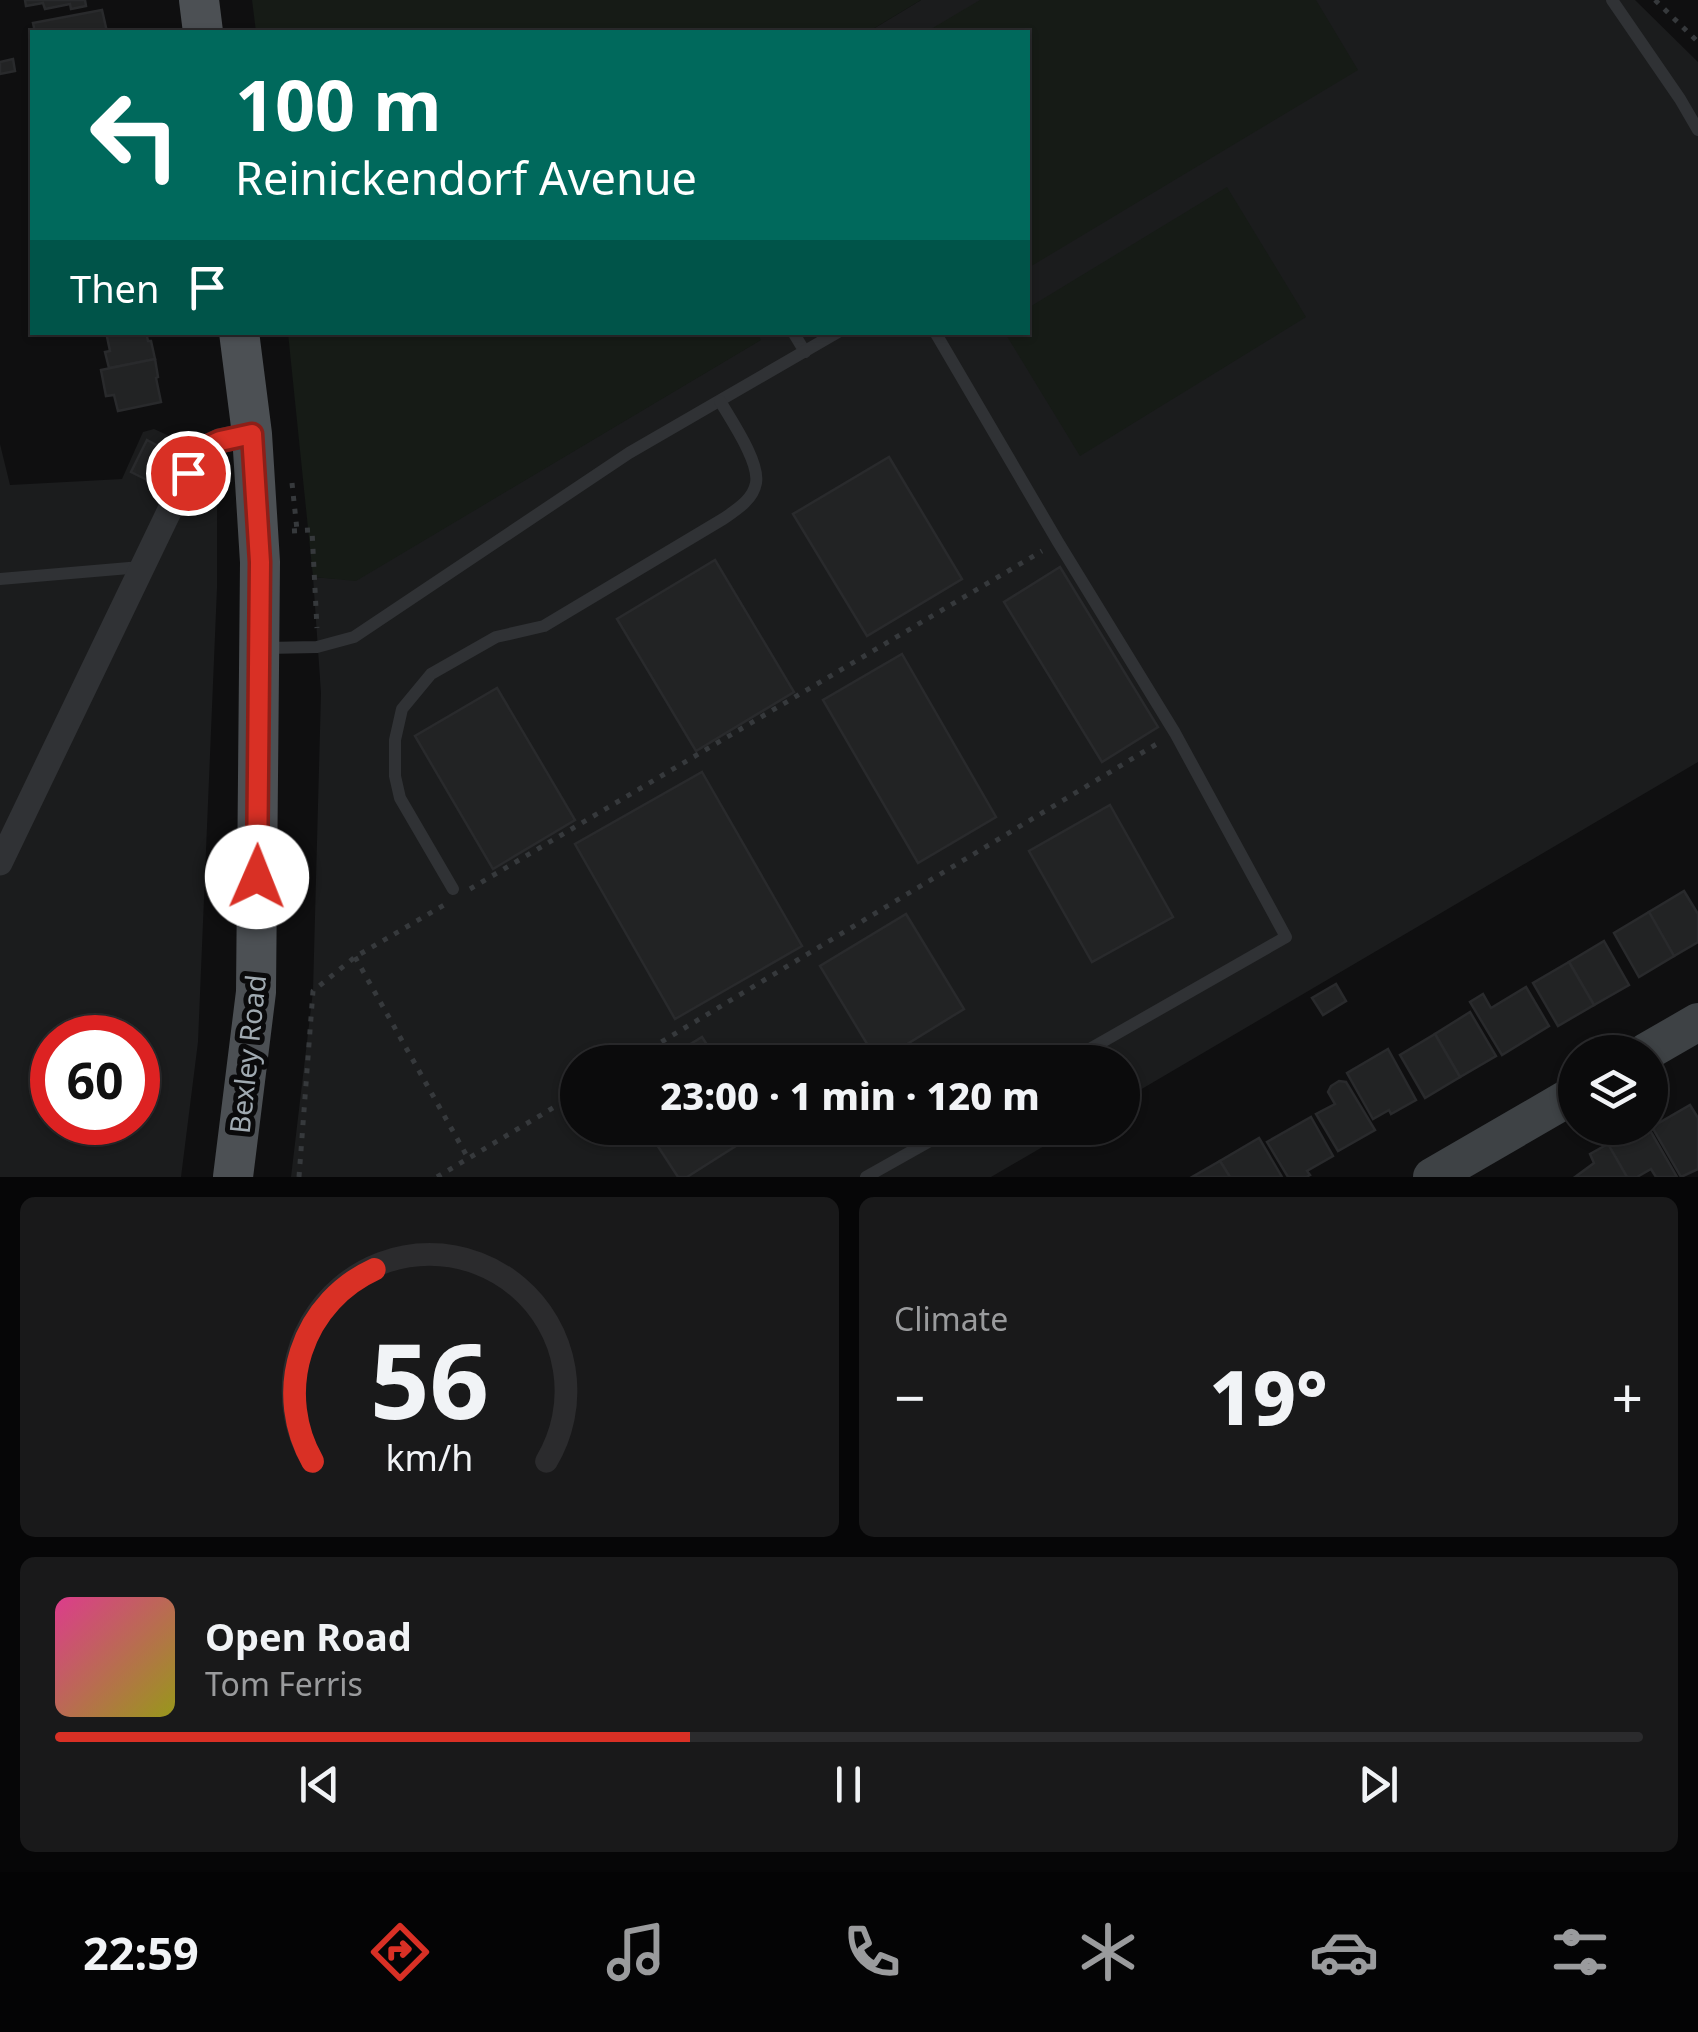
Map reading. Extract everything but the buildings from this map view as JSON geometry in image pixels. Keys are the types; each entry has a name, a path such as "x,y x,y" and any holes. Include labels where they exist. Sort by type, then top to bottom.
{"main road":[{"path":"199,0 203,30"},
{"name":"Bexley Road","path":"233,1177 256,992 260,536 240,335"}],"street":[{"path":"0,864 202,449 252,434"},
{"path":"1668,1039 1698,1022"},
{"path":"1432,1177 1558,1104"}],"lane":[{"path":"1612,0 1698,130"},
{"path":"795,335 804,352"},
{"path":"259,648 317,647 354,636 629,453 833,335"},
{"path":"937,335 1174,733 1286,937 1097,1045"},
{"path":"453,889 400,798 395,776 395,740 402,710 431,674 496,637 544,626 745,503 757,483 752,455 720,401"},
{"path":"0,579 144,566"},
{"path":"866,1177 923,1145"}],"path":[{"path":"1655,0 1698,42"},
{"path":"297,530 312,530 317,629 327,627"},
{"path":"299,1177 313,991 355,957 1058,542"},
{"path":"656,1045 1174,733"},
{"path":"355,957 468,1158"},
{"path":"438,1177 560,1104"}],"shaded area":[{"path":"252,0 921,0 871,30 256,30"},
{"path":"921,0 1635,0 1698,62 1698,762 1140,1090 1140,1045 560,1045 560,1145 1046,1145 991,1177 291,1177 313,991 321,693 313,577 356,580 760,340 758,335 1030,335 1030,30 871,30"},
{"path":"980,0 1316,0 1358,70 1030,267 1030,30 929,30"},
{"path":"1227,187 1306,317 1080,456 1006,335 1030,335 1030,307"},
{"path":"288,335 758,335 761,340 356,581 313,577"},
{"path":"154,429 185,443 175,466 207,482 217,501 217,588 198,1042 181,1177 0,1177 0,444 10,485 122,479 143,432"}],"route":[{"path":"188,473 202,449 252,434 260,562 257,877"}]}
